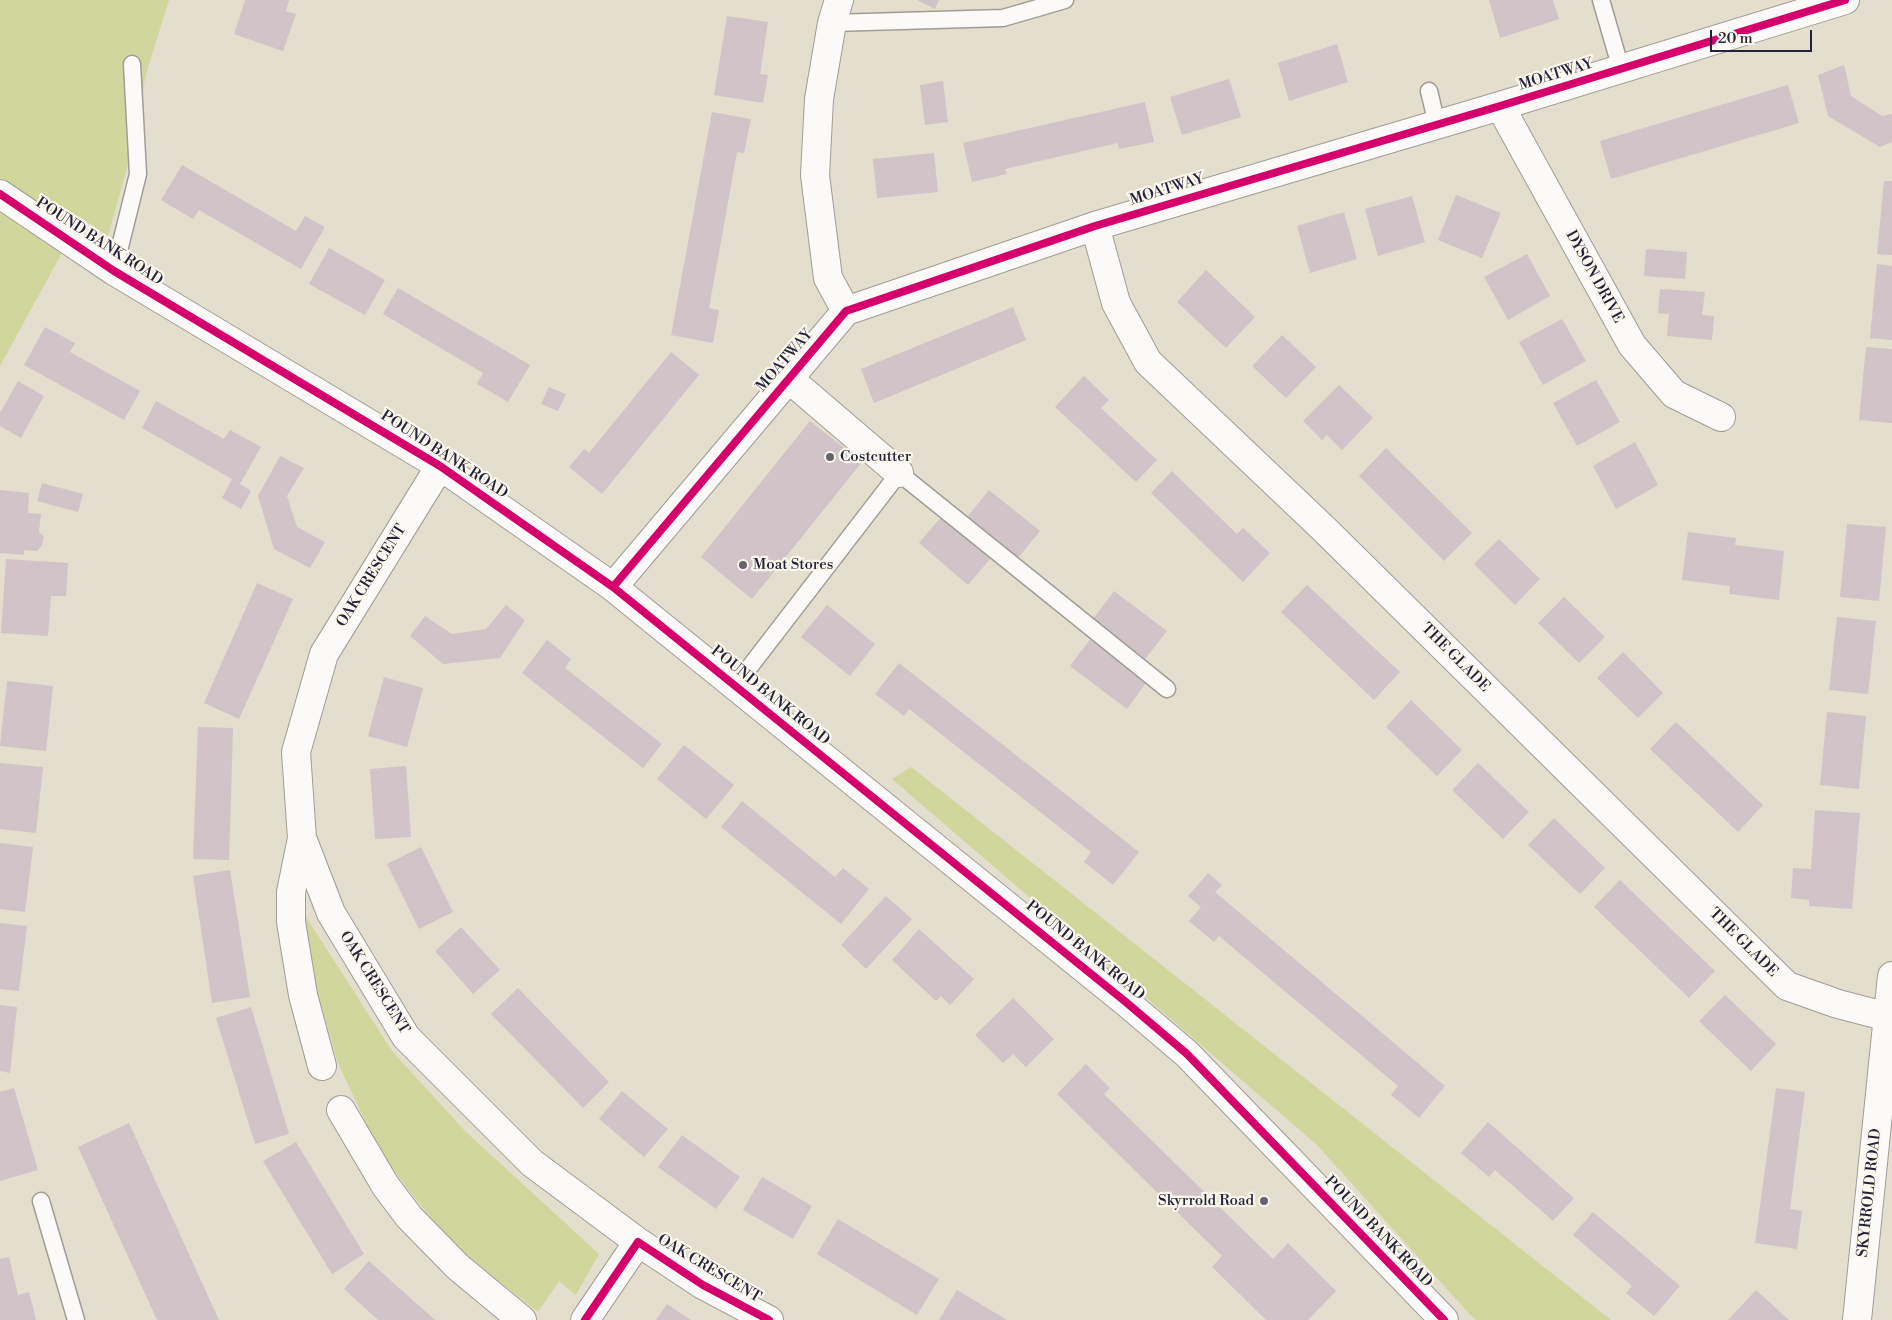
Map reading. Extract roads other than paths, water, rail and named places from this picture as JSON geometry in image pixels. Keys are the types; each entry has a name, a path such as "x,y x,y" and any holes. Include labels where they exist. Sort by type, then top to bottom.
{"street":[{"name":"MOATWAY","path":"613,587 846,311 1095,226 1500,106 1845,0"},
{"path":"836,11 818,99 815,175 828,278 846,311"},
{"name":"DYSON DRIVE","path":"1500,106 1632,345 1674,394 1721,418"},
{"name":"POUND BANK ROAD","path":"0,194 114,271 440,466 613,587 1112,990 1187,1054 1444,1320"},
{"name":"THE GLADE","path":"1095,226 1116,303 1148,362 1323,528 1787,986 1838,1004 1888,1017"},
{"name":"MOATWAY","path":"788,378 899,473"},
{"name":"OAK CRESCENT","path":"322,1066 303,995 291,922 291,892 302,838 296,752 324,654 440,466"},
{"name":"OAK CRESCENT","path":"302,838 331,913 406,1037 532,1162 638,1242 703,1285 769,1320"},
{"name":"SKYRROLD ROAD","path":"1857,1320 1892,976"},
{"path":"341,1110 385,1185 409,1217 458,1267 522,1320"},
{"name":"OAK CRESCENT","path":"585,1320 638,1242"}],"lane":[{"path":"836,11 1003,18 1065,0"},
{"path":"1602,0 1621,69"},
{"path":"114,271 138,174 132,64"},
{"path":"1429,91 1437,124"},
{"path":"735,686 899,473 1167,689"},
{"path":"41,1201 76,1320"}],"place":[{"name":"Costcutter","path":"830,457"},
{"name":"Moat Stores","path":"743,565"},
{"name":"Skyrrold Road","path":"1264,1201"}]}
